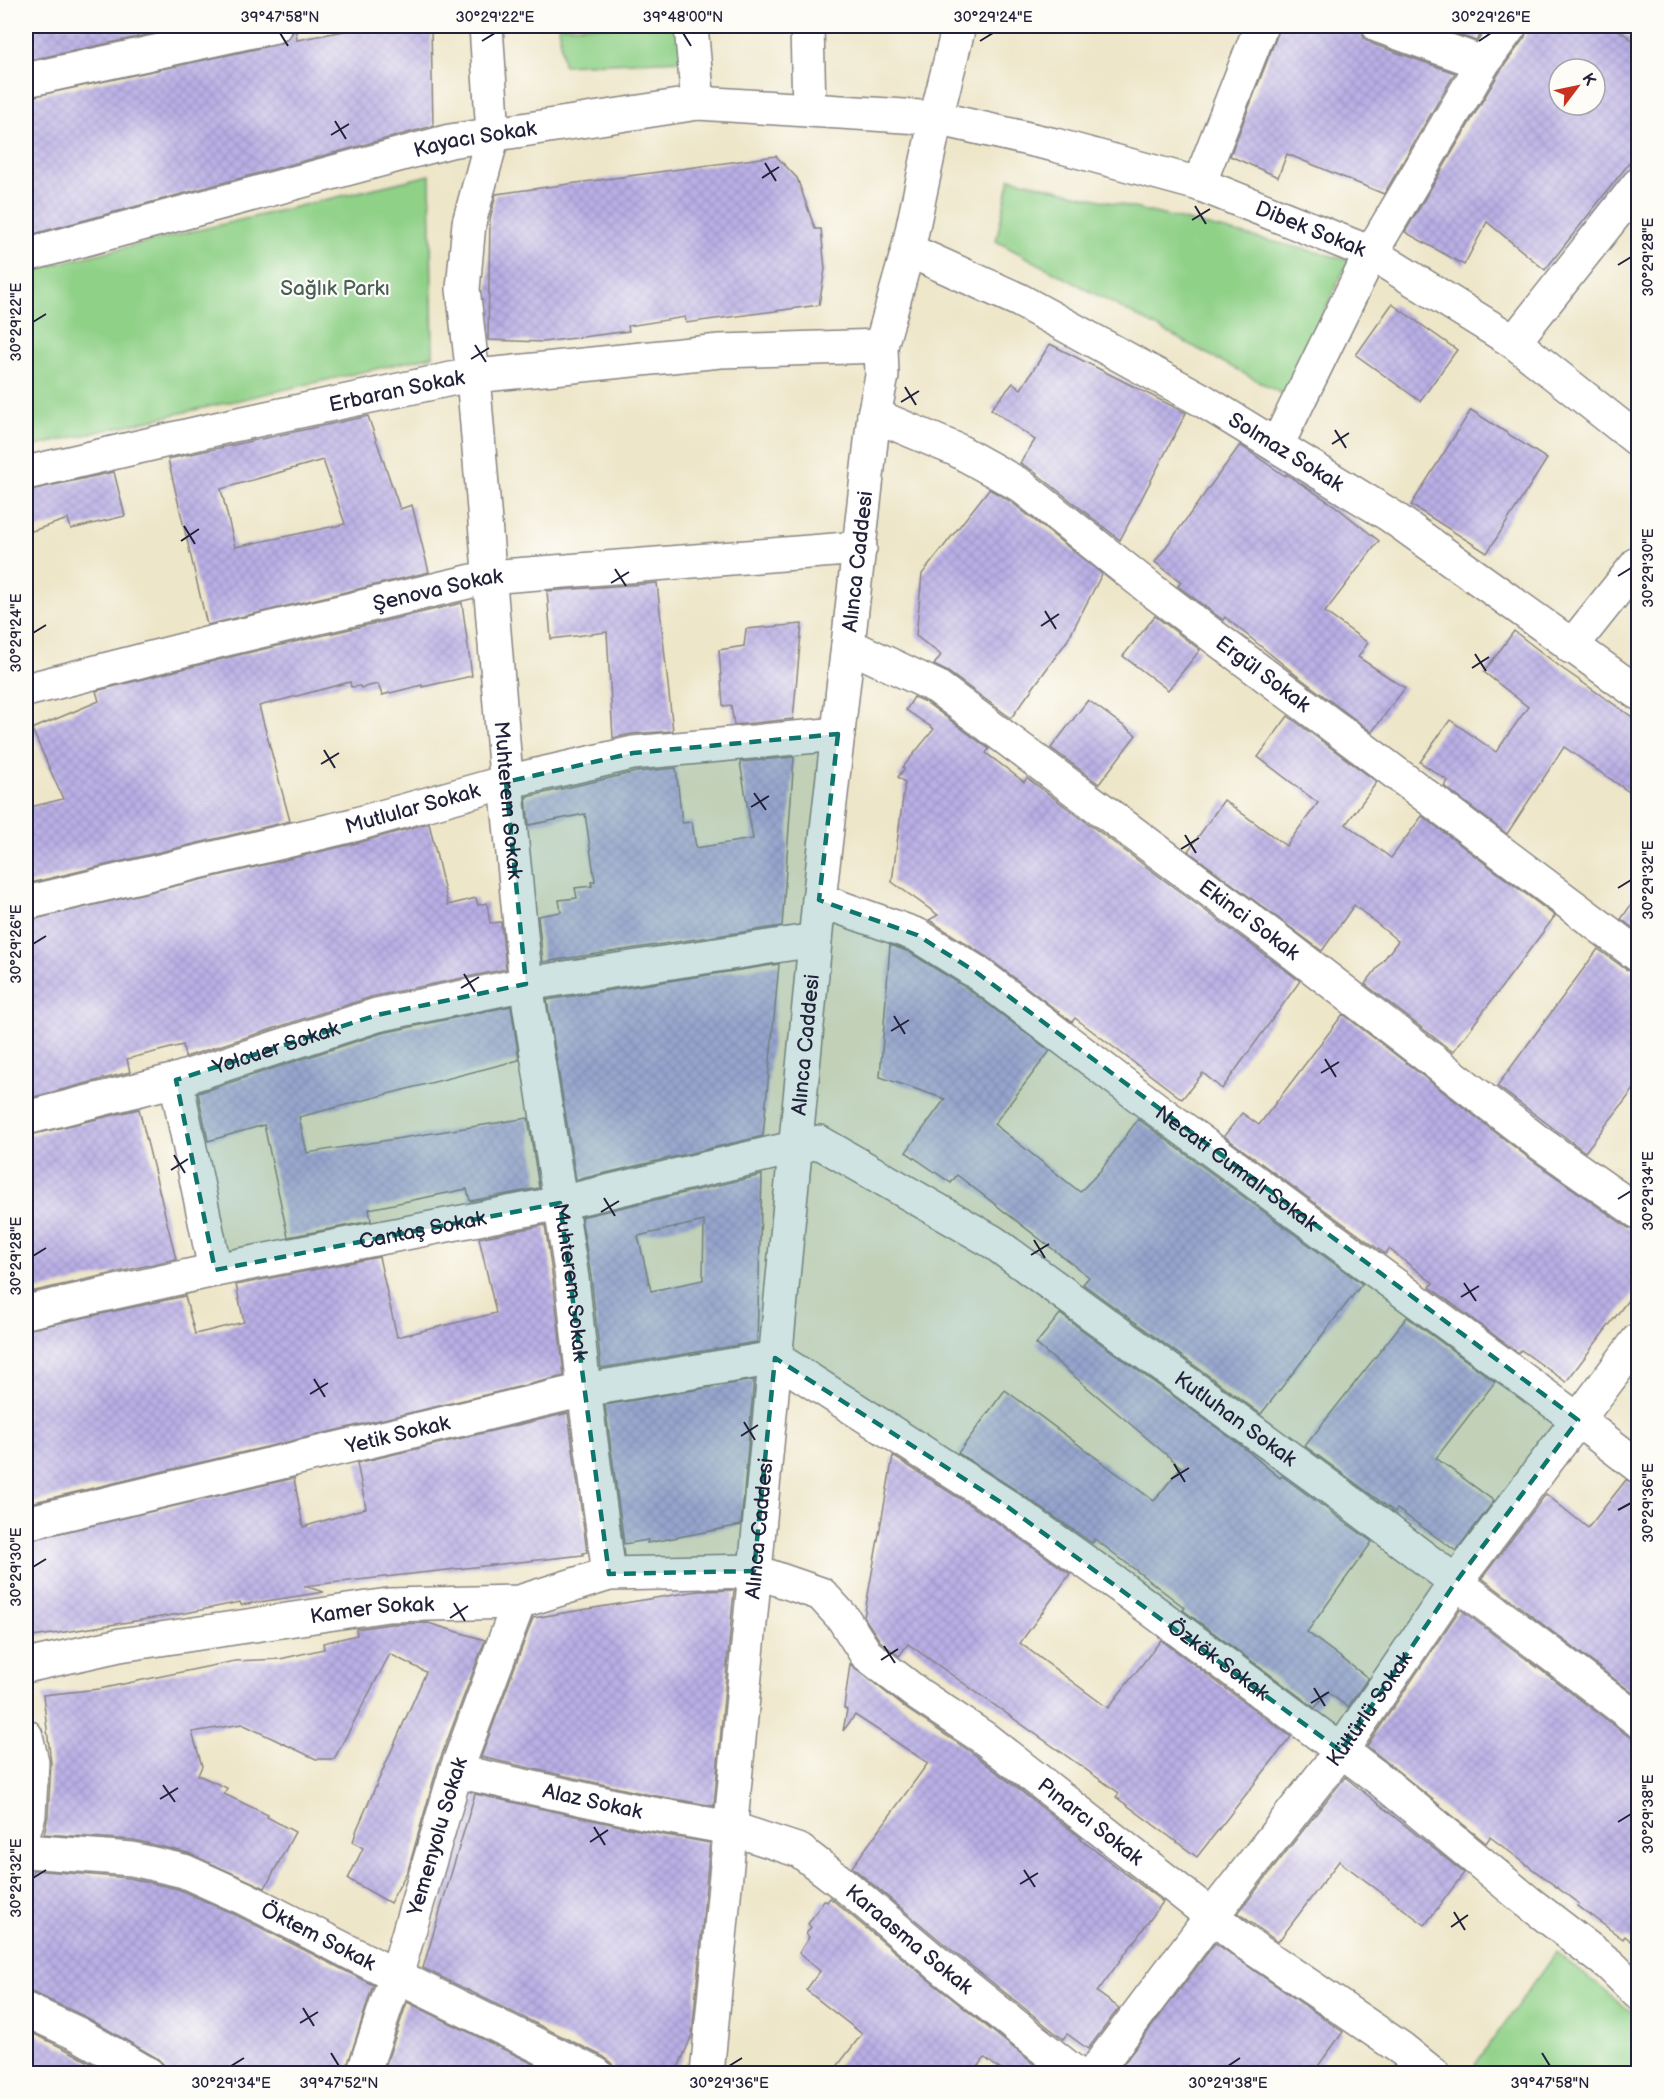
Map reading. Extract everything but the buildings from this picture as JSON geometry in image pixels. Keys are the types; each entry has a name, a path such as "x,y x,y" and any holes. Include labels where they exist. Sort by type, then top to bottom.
{"street":[{"path":"26,80 275,26"},
{"name":"Muhterem Sokak","path":"486,26 493,134 469,223 463,289 473,376 506,782 526,984 572,1278 584,1390 609,1574"},
{"path":"691,26 698,103"},
{"path":"807,26 809,110"},
{"name":"Alınca Caddesi","path":"712,2070 730,1828 775,1358 807,1144 815,940 874,415 882,376 880,346 908,250 936,118 959,26"},
{"path":"1199,183 1262,26"},
{"path":"1379,26 1482,63"},
{"path":"1277,445 1371,254 1482,63 1510,26"},
{"name":"Kayacı Sokak","path":"26,255 450,141 698,103 936,118"},
{"name":"Dibek Sokak","path":"936,118 1199,183 1371,254 1514,342 1638,440"},
{"path":"1514,342 1638,185"},
{"name":"Solmaz Sokak","path":"908,250 1019,300 1202,400 1277,445 1391,516 1638,693"},
{"name":"Erbaran Sokak","path":"26,472 229,426 473,376 720,351 880,346"},
{"name":"Ergül Sokak","path":"874,415 957,450 1020,485 1153,591 1638,955"},
{"name":"Şenova Sokak","path":"26,690 226,639 489,577 860,548"},
{"path":"1571,647 1638,563"},
{"name":"Ekinci Sokak","path":"848,645 937,687 1285,946 1537,1141 1638,1212"},
{"name":"Mutlular Sokak","path":"26,903 353,825 506,782 633,753 838,734"},
{"name":"Necati Cumalı Sokak","path":"819,900 917,935 976,972 1155,1108 1638,1466"},
{"name":"Yolcuer Sokak","path":"26,1118 176,1080 377,1015 526,984 815,940"},
{"path":"176,1080 215,1270"},
{"name":"Cantaş Sokak","path":"26,1312 215,1270 560,1203 807,1144"},
{"name":"Kutluhan Sokak","path":"807,1144 993,1242 1344,1498 1638,1720"},
{"name":"Kültürlü Sokak","path":"1093,2073 1341,1751 1455,1583 1638,1340"},
{"name":"Yetik Sokak","path":"26,1523 584,1390 775,1358"},
{"name":"Özkök Sokak","path":"775,1358 1005,1505 1121,1587 1382,1781 1528,1902 1610,1965 1638,1993"},
{"name":"Kamer Sokak","path":"26,1666 120,1645 388,1605 519,1602 609,1574 754,1570"},
{"name":"Pınarcı Sokak","path":"754,1570 821,1594 843,1618 866,1654 919,1695 984,1738 1246,1943 1402,2049 1433,2073"},
{"name":"Yemenyolu Sokak","path":"363,2073 396,1976 456,1771 519,1602"},
{"path":"26,1736 33,1762 29,1815 26,1825"},
{"name":"Alaz Sokak","path":"456,1771 642,1812 730,1828"},
{"name":"Karaasma Sokak","path":"730,1828 800,1851 842,1882 938,1963 1076,2073"},
{"name":"Öktem Sokak","path":"26,1851 132,1859 184,1871 244,1898 396,1976 596,2073"},
{"path":"26,2010 78,2034 148,2073"}],"highlighted area":[{"path":"838,734 819,900 917,935 976,972 1578,1420 1455,1583 1341,1751 1005,1505 775,1358 754,1571 609,1574 560,1203 215,1270 176,1080 377,1015 526,984 506,782 633,753"}],"green space":[{"path":"559,26 680,26 684,60 563,65"},
{"name":"Sağlık Parkı","path":"430,175 433,356 26,448 26,271"},
{"path":"1010,178 1349,260 1284,395 996,241"},
{"path":"1556,1952 1638,2017 1638,2073 1469,2073"}]}
